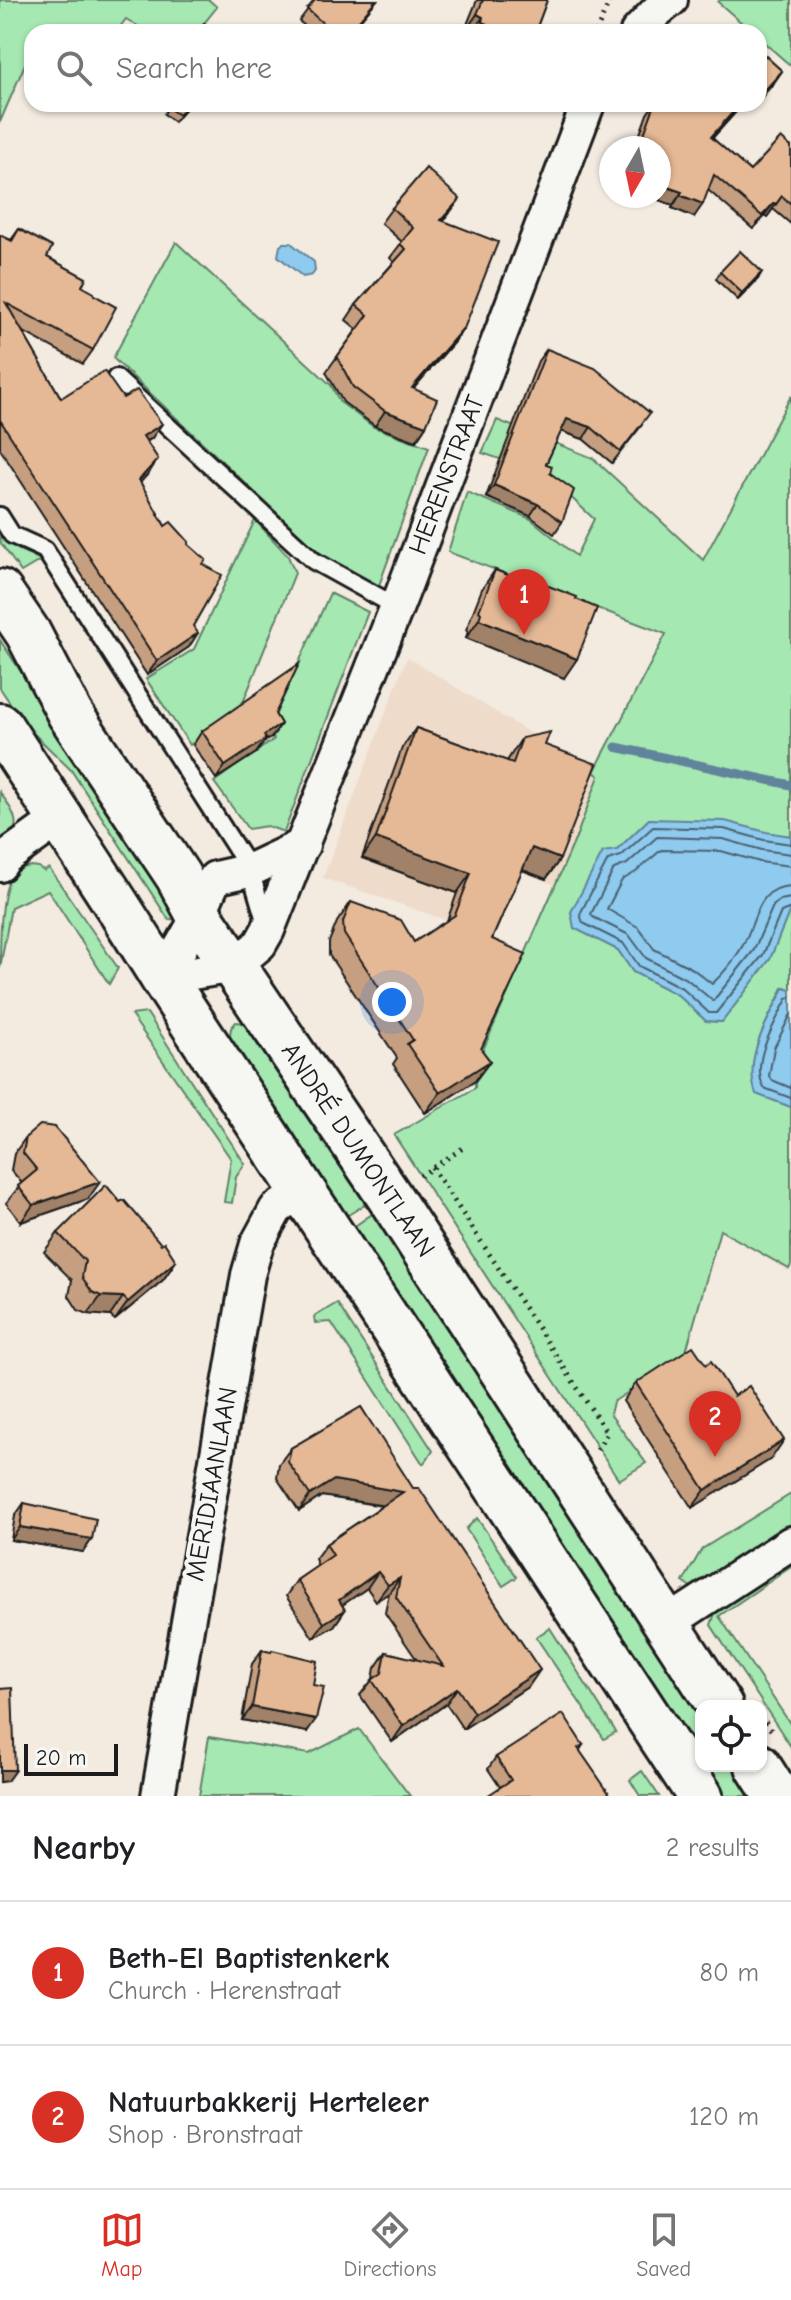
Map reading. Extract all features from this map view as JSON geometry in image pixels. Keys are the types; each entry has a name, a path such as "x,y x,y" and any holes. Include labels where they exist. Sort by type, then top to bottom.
{"main road":[{"name":"ANDRÉ DUMONTLAAN","path":"0,592 28,633 70,714 178,876 199,915 332,1110 716,1700"},
{"path":"0,726 700,1796"},
{"path":"762,1772 777,1796"}],"street":[{"path":"646,24 671,0"},
{"name":"HERENSTRAAT","path":"234,966 260,944 268,930 303,845 585,112"},
{"path":"0,865 5,858 59,819"},
{"path":"163,978 199,915 215,878 250,870 303,845"},
{"path":"163,978 234,966"},
{"name":"MERIDIAANLAAN","path":"158,1796 248,1275 257,1244 276,1209 303,1191"},
{"path":"668,1623 791,1543"}],"lane":[{"path":"116,378 314,561 397,607"},
{"path":"0,516 12,535 45,550 250,870 268,930"}],"path":[{"path":"600,24 610,0"},
{"path":"414,1179 466,1146"},
{"path":"432,1167 607,1433 594,1456"}],"shaded area":[{"path":"407,657 599,776 556,885 519,871 490,935 323,878"}],"green space":[{"path":"0,0 209,0 217,7 203,24 134,24 126,19 122,24 24,24 24,66 0,122"},
{"path":"791,0 791,66 767,45 767,24 743,24 718,2"},
{"path":"176,242 331,385 340,402 374,427 429,447 378,588 321,555 113,358"},
{"path":"791,396 791,836 649,819 617,850 575,928 618,950 633,972 678,995 706,1021 722,1022 770,959 791,907 791,990 783,988 764,1026 755,1053 753,1080 757,1094 791,1107 791,1265 789,1269 720,1230 685,1355 613,1402 610,1414 646,1463 619,1480 394,1135 475,1088 475,1068 575,840 599,776 594,772 666,634 448,552 467,492 531,519 576,556 594,519 547,475 482,453 497,420 593,458 703,560"},
{"path":"255,520 288,556 295,573 242,705 190,745 146,679 194,649"},
{"path":"0,525 17,549 41,560 21,572 0,542"},
{"path":"330,593 368,612 284,832 267,826 248,829 214,782 274,739 270,727"},
{"path":"0,640 178,910 177,918 169,920 71,770 25,725 0,688"},
{"path":"0,792 14,815 15,828 0,849"},
{"path":"30,866 44,871 49,868 118,968 109,984 48,890 11,907 0,968 2,918 8,882 12,871"},
{"path":"147,1013 245,1164 236,1177 232,1203 224,1202 231,1159 131,1015"},
{"path":"236,1022 252,1024 369,1202 345,1217 229,1040 231,1028"},
{"path":"375,1212 695,1705 695,1751 352,1228"},
{"path":"337,1303 433,1451 423,1464 331,1322 315,1323 314,1317"},
{"path":"791,1494 791,1530 706,1584 691,1587 683,1582 702,1549"},
{"path":"477,1518 517,1577 503,1586 466,1529"},
{"path":"791,1556 791,1567 719,1616 791,1725 791,1747 767,1710 767,1700 760,1700 711,1625 718,1604"},
{"path":"550,1628 616,1732 604,1739 536,1637"},
{"path":"359,1729 410,1796 199,1796 209,1737 309,1754"},
{"path":"642,1771 659,1796 640,1796 630,1780"},
{"path":"709,1772 739,1772 755,1796 724,1796"}],"water":[{"path":"284,243 291,243 314,262 312,275 303,277 278,256"},
{"path":"649,819 725,821 791,836 791,907 770,959 722,1022 706,1021 678,995 633,972 618,950 574,928 571,912 603,852 617,850"},
{"path":"784,988 791,990 791,1107 756,1094 753,1080 759,1039"}],"building":[{"path":"315,0 376,0 356,24 324,24 307,9"},
{"path":"483,0 547,0 538,24 487,24 477,14"},
{"path":"767,57 782,71 767,88"},
{"path":"652,112 733,112 711,137 750,171 781,138 791,147 791,204 782,196 762,216 714,175 703,204 680,195 682,192 671,188 671,136 643,136"},
{"path":"426,168 460,199 441,220 498,242 465,326 412,388 437,399 426,426 385,411 353,387 337,357 368,315 356,305 406,249 400,244 413,228 392,208"},
{"path":"19,229 52,247 47,257 86,278 82,286 116,307 93,350 6,303 61,398 104,371 123,398 137,390 162,424 143,436 158,459 139,480 165,526 171,522 188,544 206,560 203,564 222,575 193,626 198,633 157,661 0,420 0,235 12,241"},
{"path":"740,251 762,272 742,293 720,272"},
{"path":"547,349 595,368 650,413 620,452 591,427 567,419 546,464 552,466 550,473 574,490 562,522 538,504 494,485"},
{"path":"495,570 544,589 546,585 597,608 577,659 479,619 479,611"},
{"path":"299,664 275,714 281,724 264,735 266,739 225,766 202,731"},
{"path":"416,728 513,763 522,738 550,732 545,745 597,764 560,859 532,848 492,939 526,954 481,1049 490,1061 440,1093 407,1044 413,1040 344,934 343,922 351,902 401,920 414,942 455,915 471,873 376,838"},
{"path":"40,1125 55,1127 100,1182 33,1205 18,1186 37,1170 23,1153 26,1137"},
{"path":"106,1185 120,1202 124,1200 161,1244 164,1242 176,1261 128,1302 123,1297 101,1296 92,1292 82,1277 85,1261 58,1233"},
{"path":"693,1346 706,1365 711,1361 734,1396 749,1386 784,1440 705,1490 636,1383"},
{"path":"361,1407 413,1488 419,1488 540,1670 474,1713 457,1688 403,1726 372,1680 382,1673 386,1652 443,1666 396,1597 400,1578 388,1585 378,1572 339,1600 345,1610 324,1623 297,1580 333,1555 326,1544 403,1492 334,1480 310,1495 288,1462 291,1448"},
{"path":"24,1503 96,1519 92,1539 20,1527"},
{"path":"262,1650 317,1661 313,1685 324,1687 316,1719 252,1707"},
{"path":"12,1688 15,1770 0,1770 0,1689"},
{"path":"563,1714 583,1745 578,1748 611,1796 487,1796 511,1780 496,1757"}],"waterway":[{"path":"616,747 791,785"}],"place":[{"name":"Beth-El Baptistenkerk","path":"524,635"},
{"name":"Natuurbakkerij Herteleer","path":"715,1457"}]}
